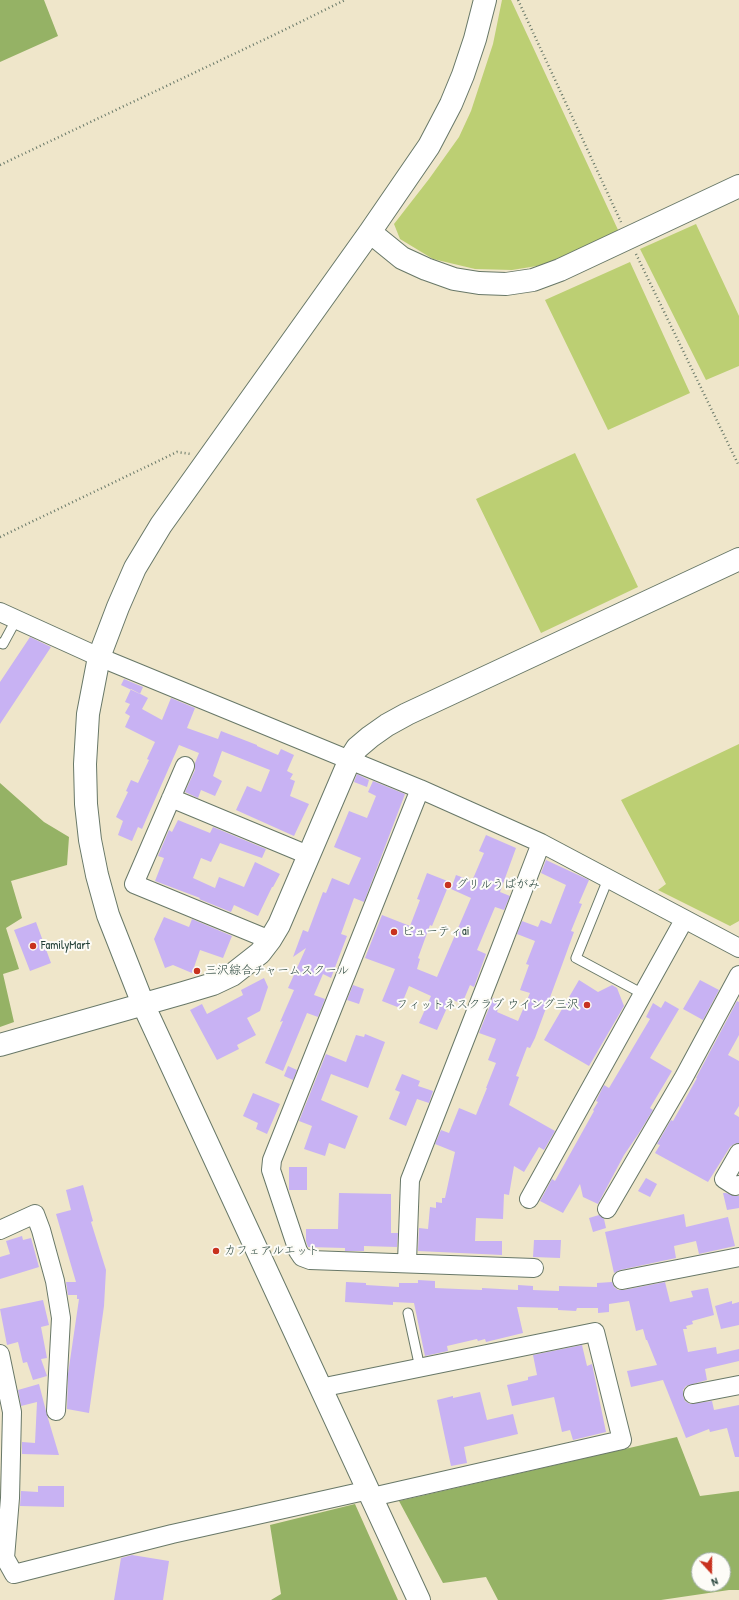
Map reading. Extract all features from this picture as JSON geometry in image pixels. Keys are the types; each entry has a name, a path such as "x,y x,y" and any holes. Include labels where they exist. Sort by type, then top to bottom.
{"street":[{"path":"419,1600 143,1004 108,915 97,875 90,840 86,804 85,764 88,714 99,657 135,568 160,525 370,232 429,146 451,104 468,61 484,0"},
{"path":"370,232 402,258 426,269 454,279 479,283 506,284 533,280 560,270 739,186"},
{"path":"0,1046 213,984 232,975 260,954 279,925 350,759 357,748 370,737 406,714 739,559"},
{"path":"0,612 99,657 420,788 540,843 739,948"},
{"path":"185,766 134,884 270,940"},
{"path":"420,788 272,1160 271,1170 298,1251 302,1257 310,1260 407,1262 534,1268"},
{"path":"171,798 308,855"},
{"path":"407,1262 410,1180 540,843"},
{"path":"529,1199 684,920"},
{"path":"607,1208 684,1077 739,975"},
{"path":"739,1153 724,1179 736,1186 739,1185"},
{"path":"0,1230 35,1214 41,1230 55,1281 61,1318 56,1411"},
{"path":"622,1280 739,1257"},
{"path":"0,1354 12,1412 10,1498 6,1558 14,1574 172,1534 370,1494 622,1440 596,1332 320,1388"},
{"path":"693,1394 739,1385"}],"lane":[{"path":"0,643 3,644 16,620"},
{"path":"608,879 576,958 643,994"},
{"path":"408,1313 420,1368"}],"path":[{"path":"0,166 345,0"},
{"path":"518,0 628,239 739,466"},
{"path":"0,537 177,452 209,457"}],"green space":[{"path":"0,0 44,0 58,36 0,62"},
{"path":"502,0 511,0 619,232 543,265 512,270 475,269 433,259 400,239 394,224 459,137 471,111 493,44"},
{"path":"696,224 739,316 739,366 706,380 640,249"},
{"path":"630,262 690,393 608,430 545,300"},
{"path":"575,453 638,587 541,633 476,499"},
{"path":"739,744 739,921 730,926 658,890 666,884 621,800"},
{"path":"0,783 44,822 69,837 67,865 11,881 22,918 6,928 19,969 3,974 14,1022 0,1027"},
{"path":"677,1437 700,1496 739,1491 739,1590 731,1590 731,1552 691,1552 691,1592 715,1592 661,1600 498,1600 486,1577 443,1583 399,1501"},
{"path":"355,1504 398,1600 271,1600 281,1594 270,1525"}],"building":[{"path":"30,637 51,647 0,724 0,682"},
{"path":"124,679 143,687 140,694 121,685"},
{"path":"131,689 148,698 142,709 162,720 171,698 195,708 187,728 218,739 221,731 278,755 281,749 294,755 287,771 293,774 290,779 295,781 290,796 309,804 294,836 236,810 247,786 261,792 270,770 222,751 213,776 222,781 215,796 201,790 198,798 185,792 195,770 195,763 199,753 179,745 142,829 138,827 132,841 118,835 123,821 116,817 128,792 126,791 131,780 138,783 149,760 147,759 155,742 125,727 130,716 125,713 130,704 125,702"},
{"path":"357,774 369,780 367,787 354,782"},
{"path":"373,781 405,794 364,902 354,898 341,934 347,936 331,978 323,974 314,995 325,999 318,1017 307,1013 283,1071 265,1063 283,1021 280,1022 294,990 288,988 306,948 293,957 303,930 308,932 323,892 326,893 332,878 349,885 361,858 334,847 349,811 367,818 376,796 368,792"},
{"path":"178,820 210,833 213,827 266,849 262,858 220,843 211,862 201,858 193,878 215,888 219,877 244,887 255,862 280,874 258,916 234,905 231,912 199,899 200,898 155,881 164,858 158,856 169,830 172,832"},
{"path":"486,835 516,848 500,892 510,896 504,910 495,907 477,950 486,954 474,987 470,985 462,1004 451,999 437,1030 419,1023 431,996 409,986 400,1008 382,1001 395,969 365,958 382,915 410,926 420,900 417,899 427,873 450,882 432,926 430,925 418,958 420,959 417,969 437,977 471,898 451,889 456,875 472,881 484,853 479,851"},
{"path":"546,860 589,880 579,903 582,904 571,931 574,932 535,1038 530,1048 527,1047 516,1076 519,1077 509,1105 555,1131 544,1150 539,1147 524,1172 514,1166 509,1195 504,1194 503,1219 476,1218 475,1241 502,1241 502,1255 418,1251 419,1228 428,1229 430,1207 436,1208 436,1202 442,1203 442,1198 445,1198 455,1152 435,1144 441,1130 449,1133 459,1108 476,1115 496,1063 488,1060 496,1039 479,1033 493,998 501,1001 497,1012 518,1021 530,993 520,990 529,965 526,964 535,941 517,934 522,921 538,927 541,920 551,924 566,885 541,873"},
{"path":"164,917 189,927 192,919 232,936 223,958 200,950 192,973 173,965 165,968 154,939"},
{"name":"FamilyMart","path":"36,922 51,963 30,971 14,930"},
{"path":"264,978 268,987 260,1011 247,1018 256,1035 237,1045 239,1049 217,1060 190,1010 202,1004 207,1014 243,995 241,990"},
{"path":"579,980 598,992 612,985 617,988 624,1006 589,1066 544,1040"},
{"path":"700,980 719,990 703,1020 683,1009"},
{"path":"353,985 364,989 359,1004 347,1000"},
{"path":"665,1001 679,1009 650,1058 672,1071 650,1108 653,1110 624,1155 598,1204 583,1197 580,1184 563,1213 540,1201 552,1179 555,1181 594,1111 593,1110 598,1102 596,1101 604,1085 609,1088 650,1019 646,1017 653,1003 661,1008"},
{"path":"737,1001 739,1002 739,1035 728,1055 739,1061 739,1106 734,1114 739,1117 739,1143 730,1147 708,1182 655,1153 660,1145 657,1144 671,1120 673,1121"},
{"path":"365,1034 385,1042 368,1088 331,1074 321,1100 358,1116 345,1149 329,1143 325,1156 304,1149 312,1126 299,1121 326,1054 346,1062 356,1035 364,1037"},
{"path":"288,1066 297,1070 293,1080 284,1076"},
{"path":"402,1074 420,1081 418,1086 433,1091 429,1103 417,1099 406,1126 389,1119 400,1092 395,1090"},
{"path":"253,1093 280,1104 267,1134 256,1129 258,1123 243,1116"},
{"path":"289,1167 307,1167 307,1190 289,1190"},
{"path":"646,1178 657,1184 650,1197 638,1191"},
{"path":"83,1185 93,1221 91,1222 106,1270 104,1306 89,1413 67,1409 68,1374 79,1299 77,1299 77,1295 68,1295 66,1282 76,1282 56,1214 71,1210 66,1190"},
{"path":"339,1193 391,1194 391,1233 398,1233 397,1247 364,1246 364,1251 345,1251 345,1248 308,1247 306,1241 306,1229 338,1229"},
{"path":"723,1193 739,1196 739,1208 727,1210"},
{"path":"684,1214 686,1227 728,1217 735,1246 699,1254 696,1241 674,1246 676,1258 620,1270 614,1273 605,1232"},
{"path":"599,1215 604,1219 606,1228 593,1232 589,1218"},
{"path":"22,1236 23,1240 31,1238 39,1267 0,1279 0,1257 10,1254 6,1241"},
{"path":"534,1240 561,1240 560,1258 533,1257"},
{"path":"418,1280 435,1281 435,1288 518,1290 518,1285 533,1286 533,1290 559,1291 559,1286 597,1287 597,1283 612,1282 614,1287 618,1290 624,1290 665,1282 670,1302 693,1297 691,1291 708,1288 714,1315 692,1321 693,1324 686,1326 687,1329 683,1329 688,1352 716,1347 717,1354 739,1349 739,1361 705,1369 707,1380 686,1386 683,1390 683,1396 685,1401 690,1404 712,1401 714,1410 739,1405 739,1457 735,1457 727,1428 710,1432 709,1429 686,1438 663,1380 631,1387 627,1371 657,1365 643,1329 636,1331 629,1301 609,1304 609,1312 598,1313 598,1308 577,1308 576,1311 558,1310 558,1308 517,1307 523,1333 486,1342 485,1339 478,1341 477,1339 447,1346 448,1351 425,1356 414,1303 393,1302 393,1305 345,1302 346,1282 399,1287 399,1283 418,1283"},
{"path":"43,1300 49,1325 41,1327 47,1358 41,1359 47,1376 33,1380 27,1362 23,1363 18,1342 7,1345 0,1309"},
{"path":"732,1301 732,1304 739,1302 739,1325 721,1329 715,1306"},
{"path":"582,1345 587,1366 592,1364 606,1432 573,1440 570,1430 562,1432 554,1397 512,1406 507,1385 528,1380 528,1377 537,1375 533,1355"},
{"path":"39,1384 59,1455 22,1454 22,1442 35,1443 37,1402 21,1406 18,1390"},
{"path":"480,1392 487,1420 513,1414 518,1434 464,1447 467,1463 451,1466 437,1400"},
{"path":"38,1486 64,1486 64,1507 20,1506 21,1491 38,1492"},
{"path":"132,1555 169,1561 163,1600 114,1600 121,1558"}],"place":[{"name":"グリルうばがみ","path":"448,885"},
{"name":"ビューティai","path":"394,932"},
{"name":"FamilyMart","path":"33,946"},
{"name":"三沢綜合チャームスクール","path":"197,971"},
{"name":"フィットネスクラブ ウイング三沢","path":"587,1005"},
{"name":"カフェアルエット","path":"216,1251"}]}
